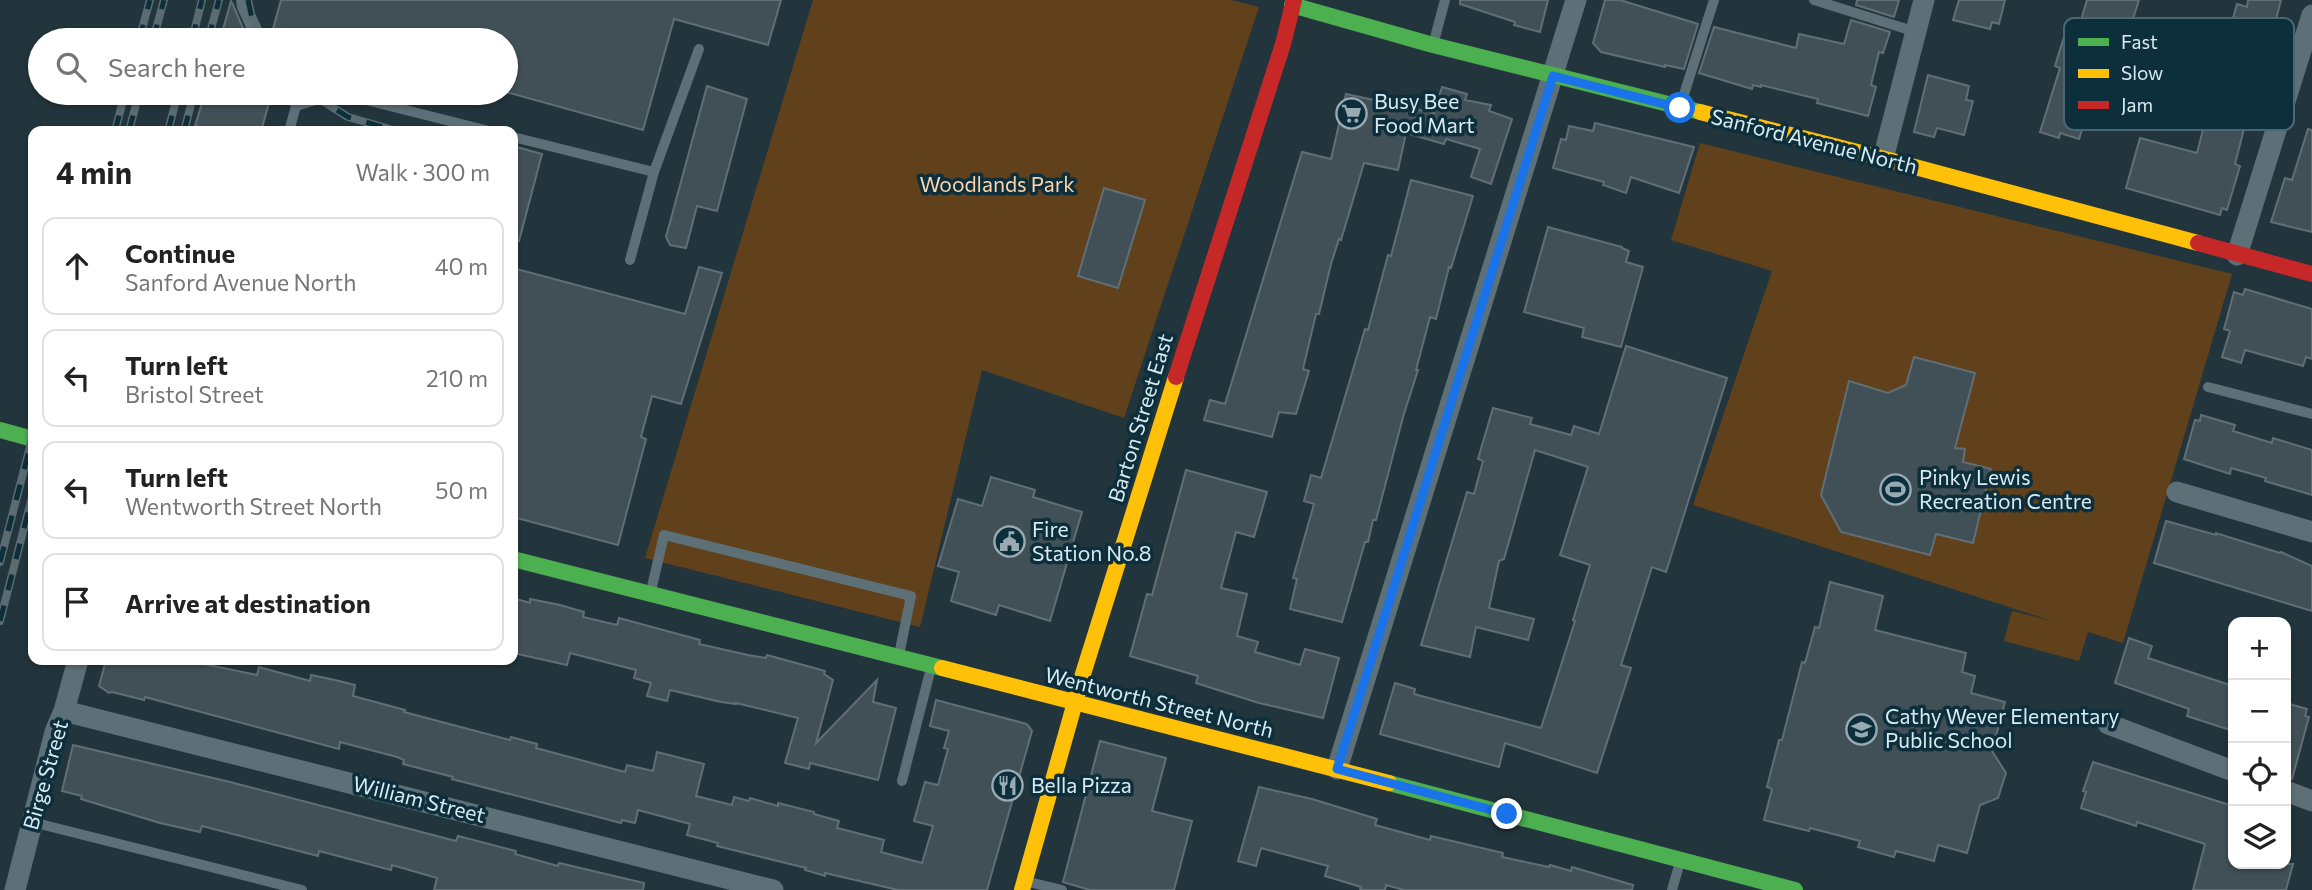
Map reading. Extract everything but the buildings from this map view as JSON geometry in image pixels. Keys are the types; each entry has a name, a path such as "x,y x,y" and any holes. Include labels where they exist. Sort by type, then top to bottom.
{"main road":[{"name":"Sanford Avenue North","path":"1287,2 1433,45 1882,159 2312,274"},
{"name":"Barton Street East","path":"1024,885 1075,703 1185,347 1283,44 1287,2"},
{"path":"0,430 28,438"},
{"name":"Wentworth Street North","path":"518,560 1337,769 1795,890"}],"street":[{"path":"1337,769 1576,0"},
{"path":"1882,159 1924,0"},
{"path":"2294,73 2312,15"},
{"path":"2238,255 2277,130"},
{"path":"2177,492 2312,532"},
{"name":"Birge Street","path":"15,890 55,732 64,711 77,665"},
{"name":"William Street","path":"64,711 773,890"},
{"path":"2108,724 2228,769"},
{"path":"2291,793 2312,801"}],"lane":[{"path":"241,0 252,28"},
{"path":"1433,45 1445,0"},
{"path":"1680,108 1714,0"},
{"path":"1814,0 1916,32"},
{"path":"631,260 654,172 699,49"},
{"path":"290,126 296,106 299,105"},
{"path":"386,105 469,126"},
{"path":"518,138 654,172"},
{"path":"2208,387 2312,414"},
{"path":"651,593 664,535 911,596 899,658"},
{"path":"902,781 931,666"},
{"path":"32,821 302,890"},
{"path":"1672,890 1681,860"},
{"path":"1024,885 1062,890"}],"green space":[{"name":"Woodlands Park","path":"813,0 1231,0 1259,7 1124,418 982,370 920,627 645,558"},
{"path":"1700,143 2232,274 2123,643 2088,632 2079,661 2004,641 2012,611 2052,621 1693,505 1772,271 1671,240"}],"railway":[{"path":"142,28 150,0"},
{"path":"156,28 164,0"},
{"path":"195,28 202,0"},
{"path":"211,28 219,0"},
{"path":"248,0 257,28"},
{"path":"116,126 122,105"},
{"path":"130,126 136,105"},
{"path":"169,126 175,105"},
{"path":"185,126 191,105"},
{"path":"329,105 348,117 380,126"},
{"path":"0,562 28,454"},
{"path":"0,621 28,512"}],"traffic: fast":[{"path":"1292,5 1433,45 1700,112"},
{"path":"0,430 28,438"},
{"path":"518,560 942,668"},
{"path":"1389,783 1795,890"}],"traffic: slow":[{"path":"1700,112 2198,243"},
{"path":"1022,890 1083,674 1176,377"},
{"path":"942,668 1389,783"}],"traffic: jam":[{"path":"1176,377 1283,44 1294,0"},
{"path":"2198,243 2312,274"}],"place":[{"name":"Busy Bee Food Mart","path":"1351,114"},
{"name":"Pinky Lewis Recreation Centre","path":"1896,490"},
{"name":"Fire Station No.8","path":"1009,542"},
{"name":"Cathy Wever Elementary Public School","path":"1862,729"},
{"name":"Bella Pizza","path":"1008,786"}],"route":[{"path":"1507,814 1337,769 1553,76 1680,108"}]}
